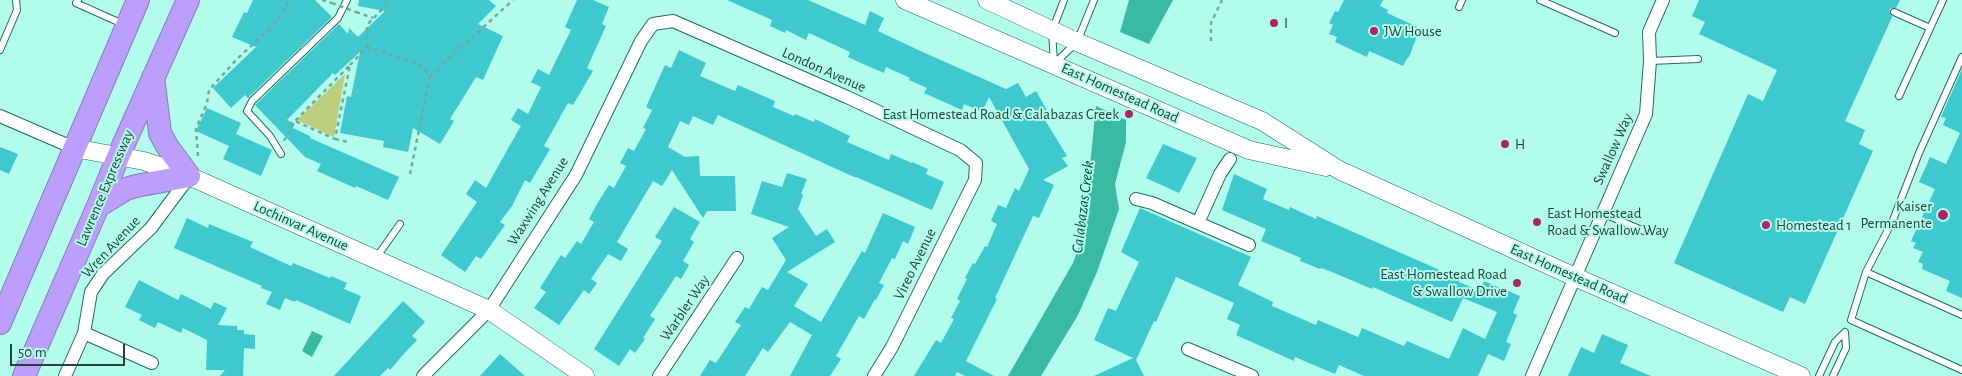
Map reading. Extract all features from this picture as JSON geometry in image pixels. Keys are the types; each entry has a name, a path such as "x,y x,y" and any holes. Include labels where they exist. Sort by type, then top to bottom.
{"highway":[{"path":"0,323 138,0"},
{"name":"Lawrence Expressway","path":"24,376 188,0"},
{"path":"153,77 160,133 166,146 194,170"},
{"path":"98,206 136,186 194,170"}],"main road":[{"name":"East Homestead Road","path":"905,0 1249,150 1339,170"},
{"name":"East Homestead Road","path":"987,0 1052,31 1262,121 1339,170 1575,277 1801,376"},
{"name":"Lochinvar Avenue","path":"74,148 194,170 375,260 488,310 586,376"}],"street":[{"name":"Swallow Way","path":"1532,376 1646,114 1650,61 1649,32 1663,0"},
{"name":"London Avenue","path":"653,24 673,22 847,97 960,150 976,163"},
{"name":"Waxwing Avenue","path":"423,376 488,310 576,175 641,40 653,24"},
{"name":"Lochinvar Avenue","path":"0,116 74,148"},
{"path":"1198,223 1220,174 1230,158"},
{"name":"Vireo Avenue","path":"874,376 892,347 975,180 976,163"},
{"name":"Wren Avenue","path":"65,376 84,333 91,292 103,274 151,228 194,170"},
{"path":"1136,199 1146,201 1248,245"},
{"name":"Warbler Way","path":"659,376 737,258"},
{"path":"84,333 152,363"},
{"path":"1188,349 1252,376"}],"lane":[{"path":"0,50 17,10 16,0"},
{"path":"78,0 76,3 126,25"},
{"path":"280,152 270,136 247,111 252,102 338,18 347,0"},
{"path":"1054,64 1052,31 1064,0"},
{"path":"1054,64 1077,42 1094,0"},
{"path":"1540,0 1616,32"},
{"path":"1899,96 1943,0"},
{"path":"1894,12 1930,28"},
{"path":"1819,376 1834,342 1845,332 1851,320 1866,272 1893,220 1919,153 1962,57"},
{"path":"1650,61 1698,59"},
{"path":"1602,213 1644,231"},
{"path":"375,260 400,224"},
{"path":"1866,272 1962,315"},
{"path":"1851,320 1962,370"},
{"path":"1833,376 1846,348 1845,332"}],"path":[{"path":"194,170 196,129 207,103 209,90 238,58 274,25 290,0"},
{"path":"322,0 373,18"},
{"path":"410,174 430,76 513,0"},
{"path":"1211,41 1211,23 1222,0"},
{"path":"280,152 294,121 367,46 367,25 389,1"},
{"path":"367,46 418,63 430,76"},
{"path":"336,139 350,65"},
{"path":"294,121 336,139 348,142"}],"shaded area":[{"path":"1129,0 1173,0 1149,44 1120,32"},
{"path":"345,74 334,137 297,120"},
{"path":"1096,106 1126,120 1126,142 1115,184 1119,209 1097,272 1078,315 1041,376 1008,376 1073,263 1083,235"},
{"path":"312,331 323,336 312,357 302,351"}],"building":[{"path":"253,0 315,0 332,17 248,98 245,95 231,108 213,88 256,47 232,37 244,12 247,13"},
{"path":"359,0 489,0 496,6 478,24 503,36 483,80 476,77 450,119 454,121 440,144 413,128 408,152 383,147 384,141 340,133 347,96 351,97 360,52 335,75 333,73 287,120 294,123 293,128 310,136 310,138 399,177 388,200 317,171 321,164 305,157 255,105 339,24 348,34 349,28 358,37 385,11 358,6"},
{"path":"577,0 593,0 609,7 602,24 606,26 587,68 593,71 573,105 568,103 544,146 550,149 530,183 525,180 512,206 500,222 505,225 481,259 476,256 465,272 441,255 477,202 466,194 475,180 486,188 521,126 511,120 518,108 528,114 541,87 531,82 538,69 549,75 571,30 565,27"},
{"path":"727,0 808,0 865,25 870,11 884,18 878,31 1006,89 1018,83 1026,97 1036,91 1049,114 1043,117 1067,156 1062,158 1068,166 1043,180 1054,185 1039,218 1033,216 995,298 997,299 966,361 994,376 965,376 957,372 955,376 914,376 936,340 941,343 954,319 951,318 960,301 957,299 967,279 965,278 985,246 987,247 997,224 991,221 998,205 1006,208 1015,188 1019,191 1029,169 989,97 982,112 964,104 962,110 924,93 927,88 909,80 910,78 886,67 884,73 863,64 848,57 850,52 809,33 806,40 786,30 785,33 770,26 772,20"},
{"name":"JW House","path":"1344,0 1383,0 1380,6 1388,10 1387,13 1420,28 1409,57 1403,66 1369,51 1367,57 1335,42 1337,37 1329,34 1333,25 1329,23 1335,11 1338,12"},
{"name":"Homestead 1","path":"1699,0 1900,0 1896,8 1889,10 1892,17 1845,121 1865,130 1859,144 1873,151 1805,304 1790,297 1783,312 1674,263 1748,94 1763,101 1777,70 1699,34 1705,22 1692,16"},
{"path":"679,50 706,63 700,76 735,91 738,85 775,101 773,107 814,122 815,119 850,136 847,142 889,160 891,154 928,169 926,174 944,182 932,210 718,115 713,125 693,116 689,125 680,121 668,147 685,157 699,156 700,176 735,176 736,211 707,211 703,218 672,170 662,186 653,181 617,242 628,249 621,261 608,254 591,279 597,283 589,294 584,290 559,325 534,308 546,292 540,288 561,255 565,258 577,241 581,244 594,222 589,219 597,204 609,185 614,188 626,166 620,163 628,148 634,151 646,129 643,128 652,110 646,107 665,65 671,68"},
{"name":"Kaiser Permanente","path":"1962,69 1962,298 1946,291 1950,281 1922,269 1923,264 1918,262 1923,252 1913,248 1916,243 1911,241 1935,189 1919,182 1930,157 1946,164 1960,133 1943,125 1946,118 1941,117"},
{"path":"207,108 241,123 236,134 272,150 261,176 223,159 229,146 196,131"},
{"path":"1163,144 1197,158 1179,193 1146,178"},
{"path":"0,147 18,154 9,174 0,170"},
{"path":"787,173 807,179 798,209 816,236 827,229 835,242 787,272 808,284 794,306 821,322 862,251 865,253 883,213 915,227 908,244 903,241 895,259 892,258 879,283 884,285 864,319 859,316 836,356 841,359 830,376 790,376 812,335 790,322 768,352 763,348 745,376 700,376 710,360 716,363 741,325 735,322 745,307 749,309 762,287 768,290 786,260 772,238 789,227 751,214 762,181 782,187"},
{"path":"1234,174 1267,189 1263,199 1289,210 1290,207 1316,219 1317,216 1460,279 1459,282 1480,291 1484,281 1520,296 1513,313 1517,315 1506,342 1511,344 1504,361 1488,354 1478,376 1364,376 1339,365 1335,374 1295,357 1294,361 1236,335 1240,325 1227,319 1234,303 1176,277 1156,322 1154,321 1136,360 1144,376 1094,376 1133,358 1094,340 1108,308 1116,311 1139,262 1121,252 1140,208 1251,257 1238,285 1273,302 1272,306 1316,325 1318,320 1358,337 1362,328 1404,346 1407,341 1449,359 1463,328 1485,339 1497,312 1463,298 1452,322 1373,287 1372,289 1300,261 1301,258 1261,241 1266,229 1222,210"},
{"path":"674,207 700,222 690,239 694,242 683,261 689,265 681,279 676,276 650,316 655,319 643,338 645,339 635,353 630,349 619,366 594,349 662,241 655,237"},
{"path":"187,218 208,228 209,224 253,242 250,247 291,266 293,263 347,283 344,289 361,296 350,324 296,300 295,302 285,298 280,310 266,304 272,292 174,248"},
{"path":"139,280 178,300 181,294 211,309 214,302 227,308 218,325 237,326 237,330 244,330 244,334 255,335 255,349 244,348 243,376 220,376 225,370 206,370 207,340 183,328 181,333 158,322 155,328 139,320 142,315 125,307"},
{"path":"403,301 425,322 412,336 417,340 390,370 388,368 380,376 334,376"},
{"path":"1602,334 1628,345 1620,363 1651,376 1568,376 1581,347 1594,353"},
{"path":"500,354 525,376 480,376"}],"place":[{"name":"I","path":"1274,23"},
{"name":"JW House","path":"1374,31"},
{"name":"East Homestead Road & Calabazas Creek","path":"1129,114"},
{"name":"H","path":"1505,144"},
{"name":"Kaiser Permanente","path":"1943,215"},
{"name":"East Homestead Road & Swallow Way","path":"1537,222"},
{"name":"Homestead 1","path":"1766,225"},
{"name":"East Homestead Road & Swallow Drive","path":"1517,283"}],"water label":[{"name":"Calabazas Creek","path":"1083,207"}]}
